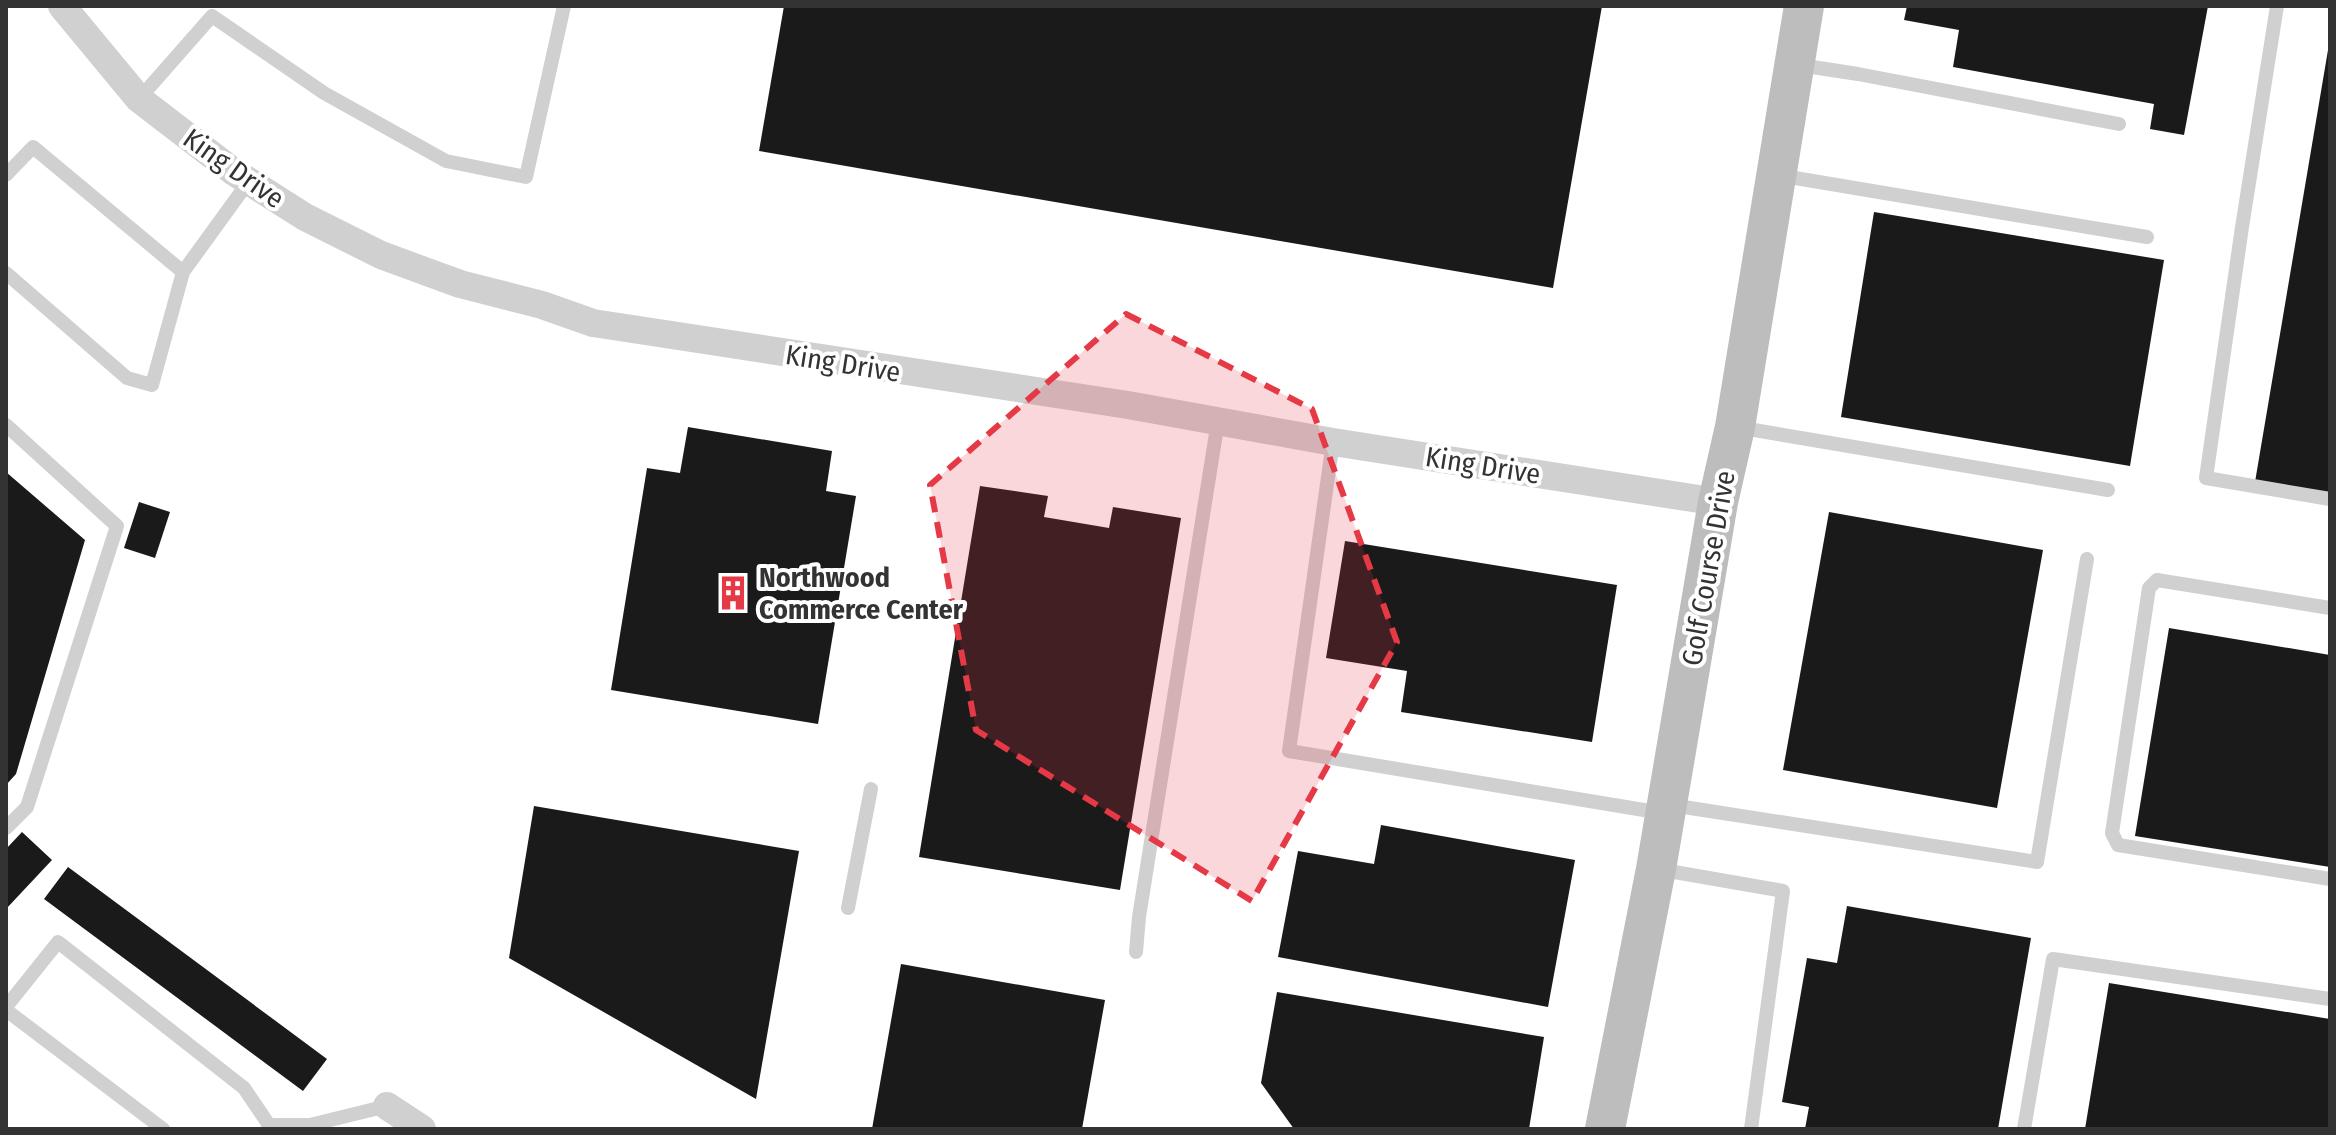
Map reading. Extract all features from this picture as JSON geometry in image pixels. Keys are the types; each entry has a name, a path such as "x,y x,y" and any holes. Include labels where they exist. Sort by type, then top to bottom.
{"street":[{"name":"King Drive","path":"62,6 139,99 234,172 305,217 381,255 460,284 542,305 593,323 1128,405 1333,442 1718,502"},
{"name":"Golf Course Drive","path":"1605,1129 1656,869 1718,502 1735,427 1804,6"},
{"path":"387,1106 422,1129"}],"lane":[{"path":"139,99 217,11 324,93 446,161 526,177 564,6"},
{"path":"2277,6 2206,478 2330,499"},
{"path":"1794,64 1873,76 2119,124"},
{"path":"6,175 33,147 183,272"},
{"path":"1777,175 2147,237"},
{"path":"6,273 127,378 152,385 183,272 249,181"},
{"path":"1136,952 1218,421"},
{"path":"6,425 117,526 27,807 6,828"},
{"path":"1735,427 2108,490"},
{"path":"1333,442 1289,751 2037,862 2087,559"},
{"path":"2330,608 2157,580 2149,588 2112,833 2118,845 2330,879"},
{"path":"848,908 871,789"},
{"path":"1656,869 1783,891 1751,1129"},
{"path":"163,1129 6,1008 58,942 244,1088 268,1127 310,1125 387,1106"},
{"path":"2024,1129 2053,959 2330,999"}],"highlighted area":[{"path":"1126,314 1312,409 1397,642 1252,901 976,730 930,485"}],"building":[{"path":"784,6 1602,6 1553,288 759,151"},
{"path":"1907,6 2208,6 2184,135 2150,129 2154,104 1953,67 1959,30 1904,20"},
{"path":"2330,50 2330,495 2255,482"},
{"path":"1874,212 2164,260 2130,466 1841,417"},
{"name":"Northwood Commerce Center","path":"688,427 832,451 826,491 856,496 818,724 611,690 647,468 680,473"},
{"path":"6,472 85,540 16,774 6,785"},
{"path":"980,486 1048,496 1044,517 1109,528 1113,507 1181,518 1120,890 919,857"},
{"path":"139,502 170,512 155,558 124,548"},
{"path":"1829,512 2043,550 1997,808 1783,770"},
{"path":"1345,541 1617,585 1592,742 1401,712 1407,671 1326,658"},
{"path":"2169,628 2330,655 2330,867 2135,836"},
{"path":"534,806 799,851 756,1099 509,958"},
{"path":"1381,825 1575,860 1548,1007 1278,957 1298,851 1374,864"},
{"path":"22,832 52,860 6,909 6,849"},
{"path":"68,867 327,1059 303,1091 44,899"},
{"path":"1847,906 2031,938 1998,1129 1805,1129 1809,1107 1782,1102 1807,958 1837,963"},
{"path":"901,964 1105,1000 1082,1129 872,1129"},
{"path":"2109,983 2330,1019 2330,1129 2085,1129"},
{"path":"1277,992 1544,1037 1529,1129 1294,1129 1261,1083"}],"place":[{"name":"Northwood Commerce Center","path":"733,593"}]}
